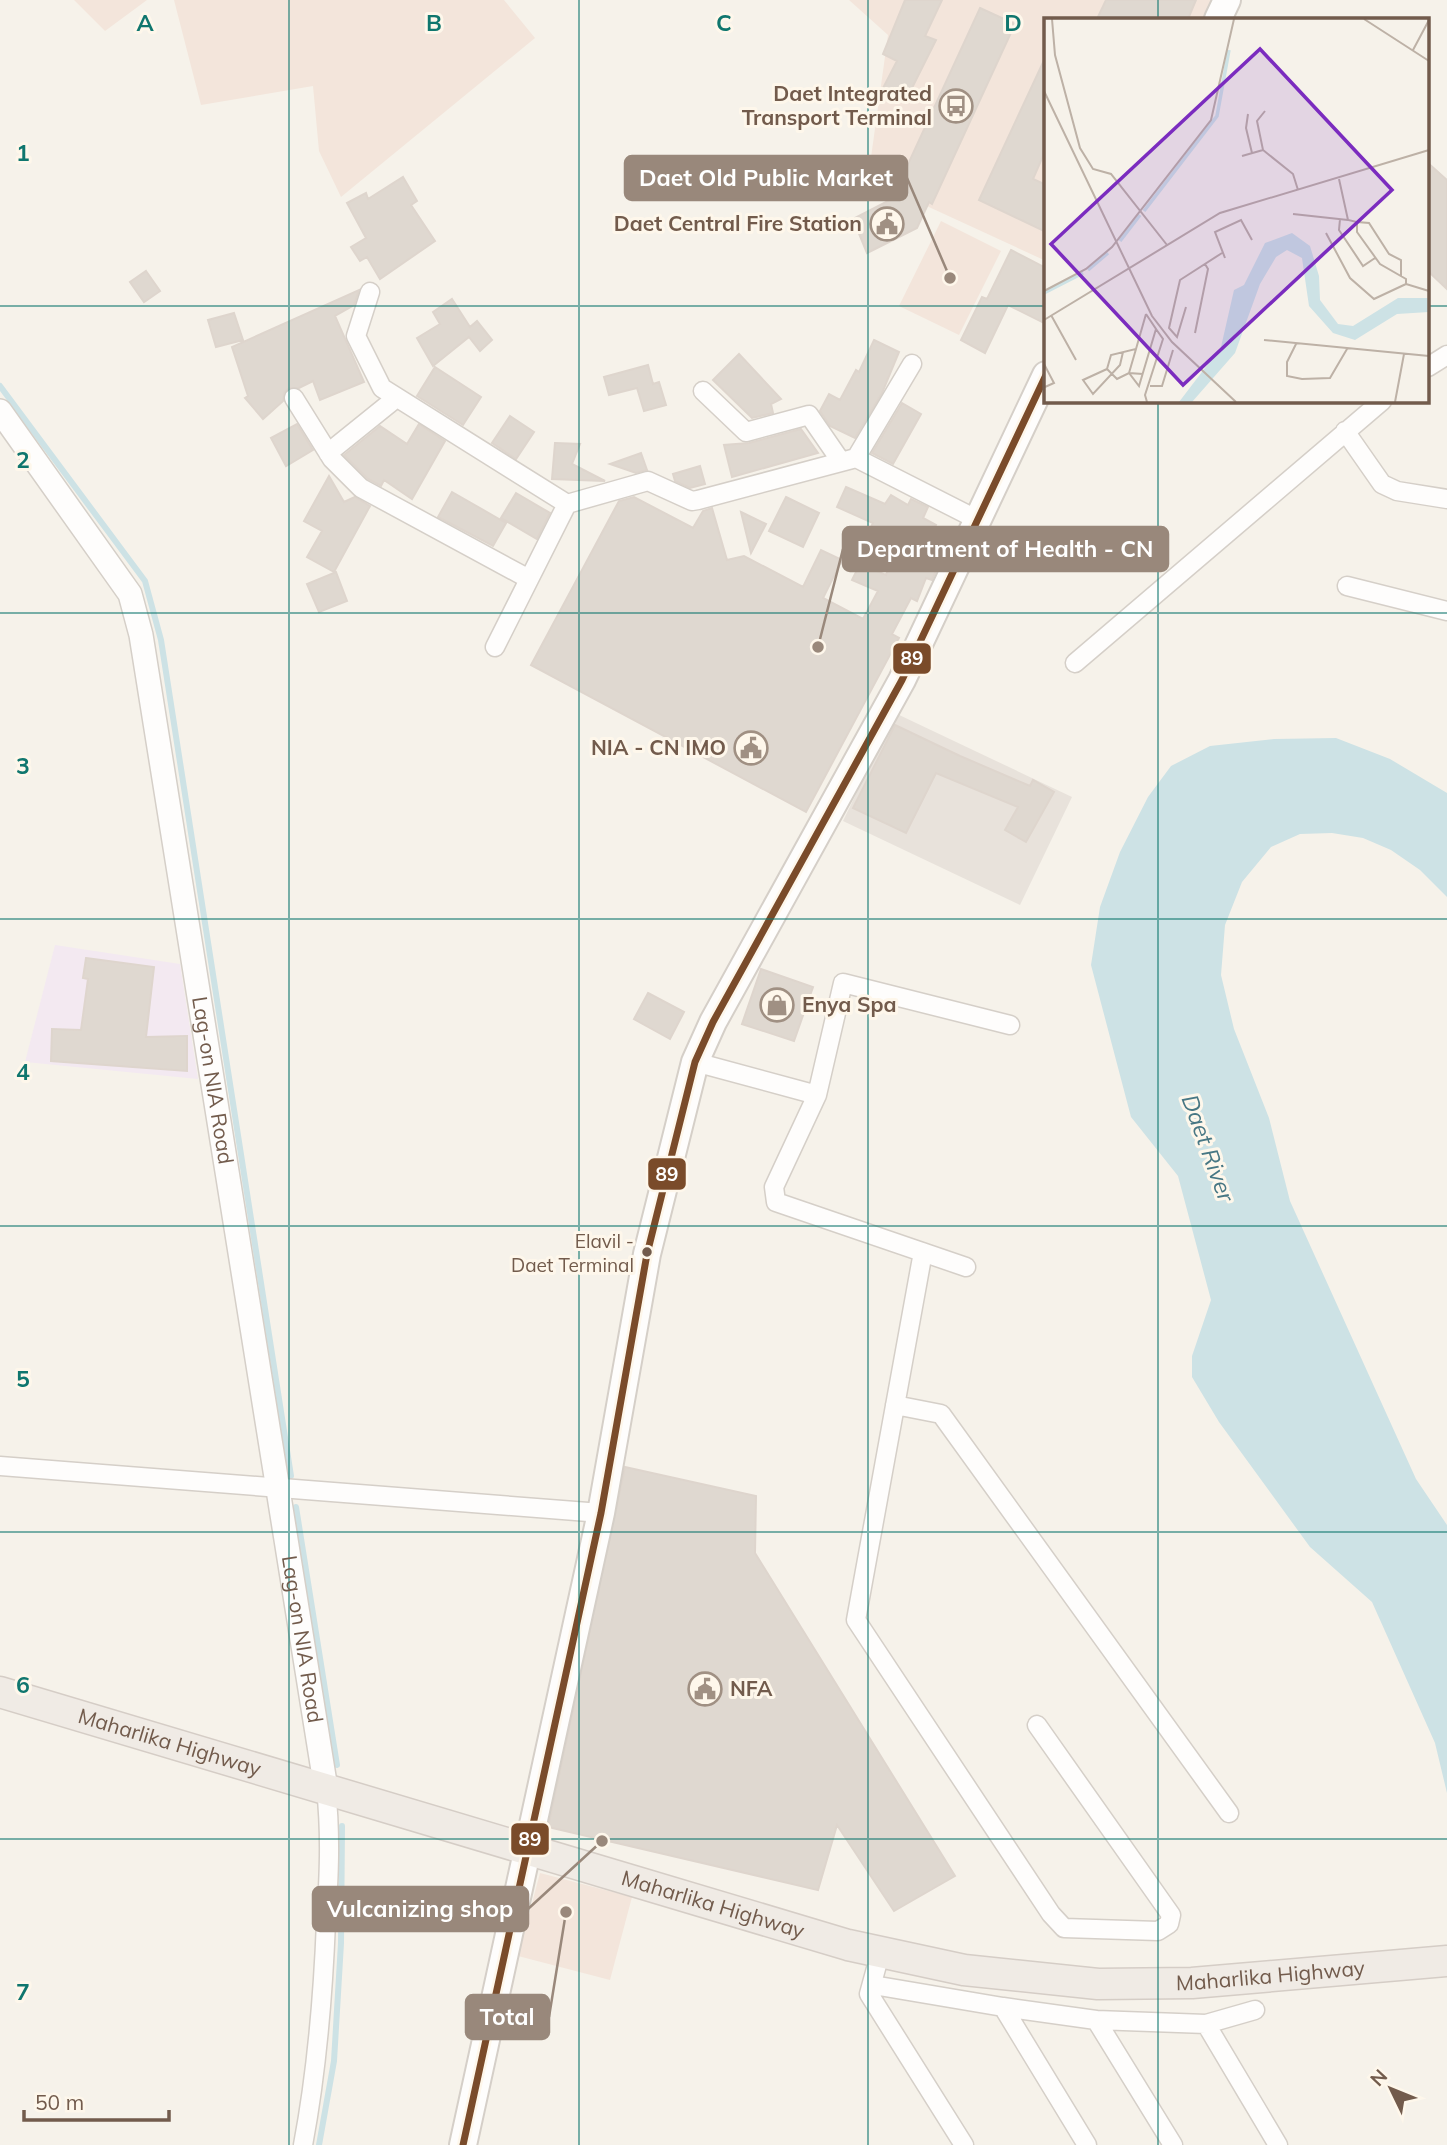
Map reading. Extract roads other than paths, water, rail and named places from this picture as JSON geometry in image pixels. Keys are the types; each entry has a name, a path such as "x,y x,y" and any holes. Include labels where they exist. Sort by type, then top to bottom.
{"highway":[{"name":"Maharlika Highway","path":"0,1692 880,1954 1007,1976 1098,1984 1206,1982 1339,1968 1447,1961"}],"main road":[{"path":"1218,18 1227,0"},
{"path":"463,2145 525,1848 601,1513 647,1254 695,1062 713,1022 902,680 1044,379"}],"street":[{"path":"370,292 356,336 382,388 395,399 567,504 648,481 692,501 848,459 912,364"},
{"path":"1430,367 1447,355"},
{"path":"703,391 746,432 809,415 848,459 978,520"},
{"path":"293,398 328,453 361,488 529,579"},
{"path":"328,453 395,399"},
{"path":"1075,663 1380,402"},
{"name":"Lag-on NIA Road","path":"0,411 130,594 141,635 281,1489 326,1789"},
{"path":"1345,431 1382,484 1397,491 1447,499"},
{"path":"495,647 567,504"},
{"path":"1347,586 1447,611"},
{"path":"965,1266 776,1202 774,1187 817,1095 843,983 1010,1025"},
{"path":"695,1062 817,1095"},
{"path":"923,1252 856,1620 1058,1921 1065,1928 1083,1931 1158,1931 1169,1924 1171,1915 1037,1726"},
{"path":"895,1405 941,1414 1229,1813"},
{"path":"0,1466 601,1513"},
{"path":"303,2145 315,2083 325,1947 331,1829 326,1789"},
{"path":"880,1954 869,1994 964,2145"},
{"path":"873,1984 1096,2020 1206,2024 1255,2010"},
{"path":"1003,2007 1087,2145"},
{"path":"1096,2020 1173,2145"},
{"path":"1206,2024 1278,2145"}],"water":[{"name":"Daet River","path":"1336,738 1390,759 1447,793 1447,897 1420,870 1391,850 1363,838 1332,833 1300,834 1271,847 1242,882 1225,925 1221,975 1234,1029 1269,1118 1290,1201 1416,1479 1447,1525 1447,1793 1435,1743 1372,1602 1310,1547 1219,1422 1192,1377 1192,1356 1211,1300 1178,1176 1131,1117 1091,965 1100,907 1120,852 1148,797 1171,766 1210,746 1274,739"}],"waterway":[{"path":"0,386 145,581 161,640 291,1476"},
{"path":"296,1507 337,1765"},
{"path":"319,2145 334,2061 341,1943 342,1826"}],"place":[{"name":"Daet Integrated Transport Terminal","path":"956,106"},
{"name":"Daet Central Fire Station","path":"887,224"},
{"name":"Daet Old Public Market","path":"950,278"},
{"name":"Department of Health - CN","path":"818,647"},
{"name":"NIA - CN IMO","path":"751,748"},
{"name":"Enya Spa","path":"777,1005"},
{"name":"Elavil - Daet Terminal","path":"647,1252"},
{"name":"NFA","path":"705,1689"},
{"name":"Vulcanizing shop","path":"602,1841"},
{"name":"Total","path":"566,1912"}]}
